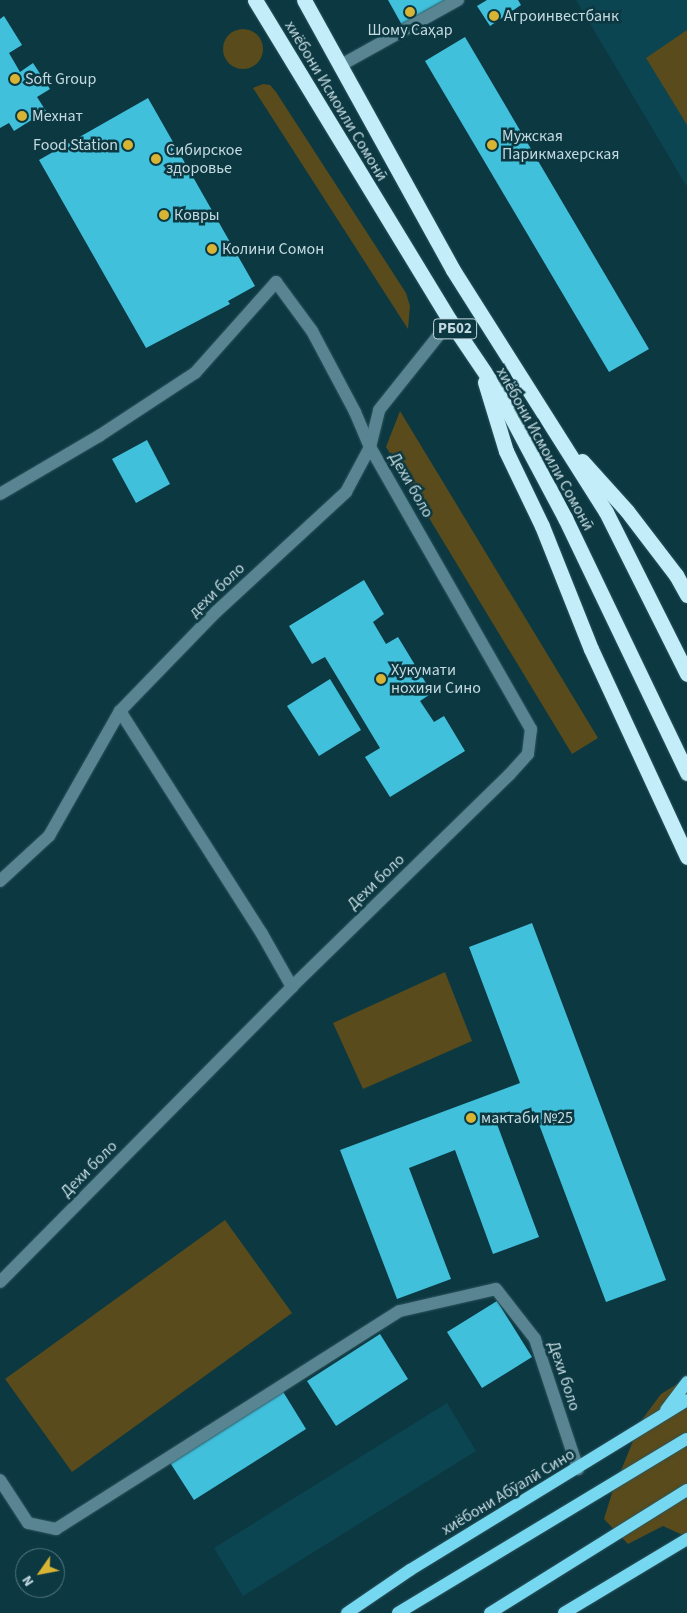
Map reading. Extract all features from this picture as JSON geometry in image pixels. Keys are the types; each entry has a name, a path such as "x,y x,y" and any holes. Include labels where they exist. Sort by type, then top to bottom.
{"highway":[{"name":"хиёбони Исмоили Сомонӣ","path":"255,0 450,322 498,392 565,518 687,773"},
{"name":"хиёбони Исмоили Сомонӣ","path":"304,0 453,270 606,512 675,646 687,674"},
{"name":"РБ02","path":"480,366 506,451 542,526 591,649 687,857"},
{"name":"РБ02","path":"553,427 627,511 676,575 687,596"}],"main road":[{"path":"662,1415 687,1382"},
{"name":"хиёбони Абӯалӣ Сино","path":"346,1613 410,1570 578,1469 687,1400"},
{"path":"398,1613 687,1439"},
{"path":"490,1613 687,1490"},
{"path":"564,1613 687,1539"}],"street":[{"path":"341,65 458,0"},
{"name":"Дехи боло","path":"0,494 99,436 195,373 276,282 312,331 355,412 370,447 532,729 528,754 292,987 0,1282"},
{"name":"дехи боло","path":"0,881 49,836 120,711 216,612 346,492 370,447 379,410 450,322"},
{"path":"120,711 262,934 292,987"},
{"name":"Дехи боло","path":"0,1480 28,1523 56,1529 400,1311 496,1289 535,1339 578,1469"}],"shaded area":[{"path":"576,0 687,0 687,187"},
{"path":"243,29 254,32 260,38 263,49 260,60 254,66 243,69 232,66 226,60 223,49 226,38 232,32"},
{"path":"687,30 687,125 646,58"},
{"path":"263,84 270,85 276,92 406,293 410,306 408,329 253,88"},
{"path":"400,411 598,738 572,754 386,447"},
{"path":"445,972 472,1041 363,1089 333,1023"},
{"path":"225,1220 292,1313 72,1472 5,1379"},
{"path":"687,1378 687,1537 663,1526 628,1544 604,1519 612,1493 641,1421 661,1394"},
{"path":"447,1403 476,1451 243,1596 214,1548"}],"building":[{"name":"Шому Саҳар","path":"388,0 447,0 402,25"},
{"name":"Агроинвестбанк","path":"487,0 518,0 521,5 490,26 477,6"},
{"path":"4,16 22,45 9,53 20,72 33,63 50,89 37,97 46,111 14,131 9,123 0,128 0,19"},
{"path":"465,37 649,349 609,372 425,61"},
{"path":"148,98 255,286 228,301 230,304 146,348 39,160"},
{"path":"147,440 170,484 136,503 112,459"},
{"name":"Хукумати нохияи Сино","path":"364,580 384,614 373,622 386,644 398,637 432,693 420,701 434,722 444,716 465,751 390,797 365,757 380,748 325,657 312,664 289,626"},
{"path":"330,679 361,730 319,756 287,706"},
{"name":"мактаби №25","path":"532,923 666,1280 606,1302 534,1111 497,1124 539,1237 493,1254 455,1150 409,1168 451,1279 397,1299 340,1150 520,1083 469,947"},
{"path":"497,1301 532,1357 482,1388 447,1332"},
{"path":"380,1334 408,1379 336,1426 307,1381"},
{"path":"282,1390 306,1429 194,1500 169,1461"}],"place":[{"name":"Шому Саҳар","path":"410,12"},
{"name":"Агроинвестбанк","path":"494,16"},
{"name":"Soft Group","path":"15,79"},
{"name":"Мехнат","path":"22,116"},
{"name":"Food Station","path":"128,145"},
{"name":"Мужская Парикмахерская","path":"492,145"},
{"name":"Сибирское здоровье","path":"156,159"},
{"name":"Ковры","path":"164,215"},
{"name":"Колини Сомон","path":"212,249"},
{"name":"Хукумати нохияи Сино","path":"381,679"},
{"name":"мактаби №25","path":"471,1118"}]}
